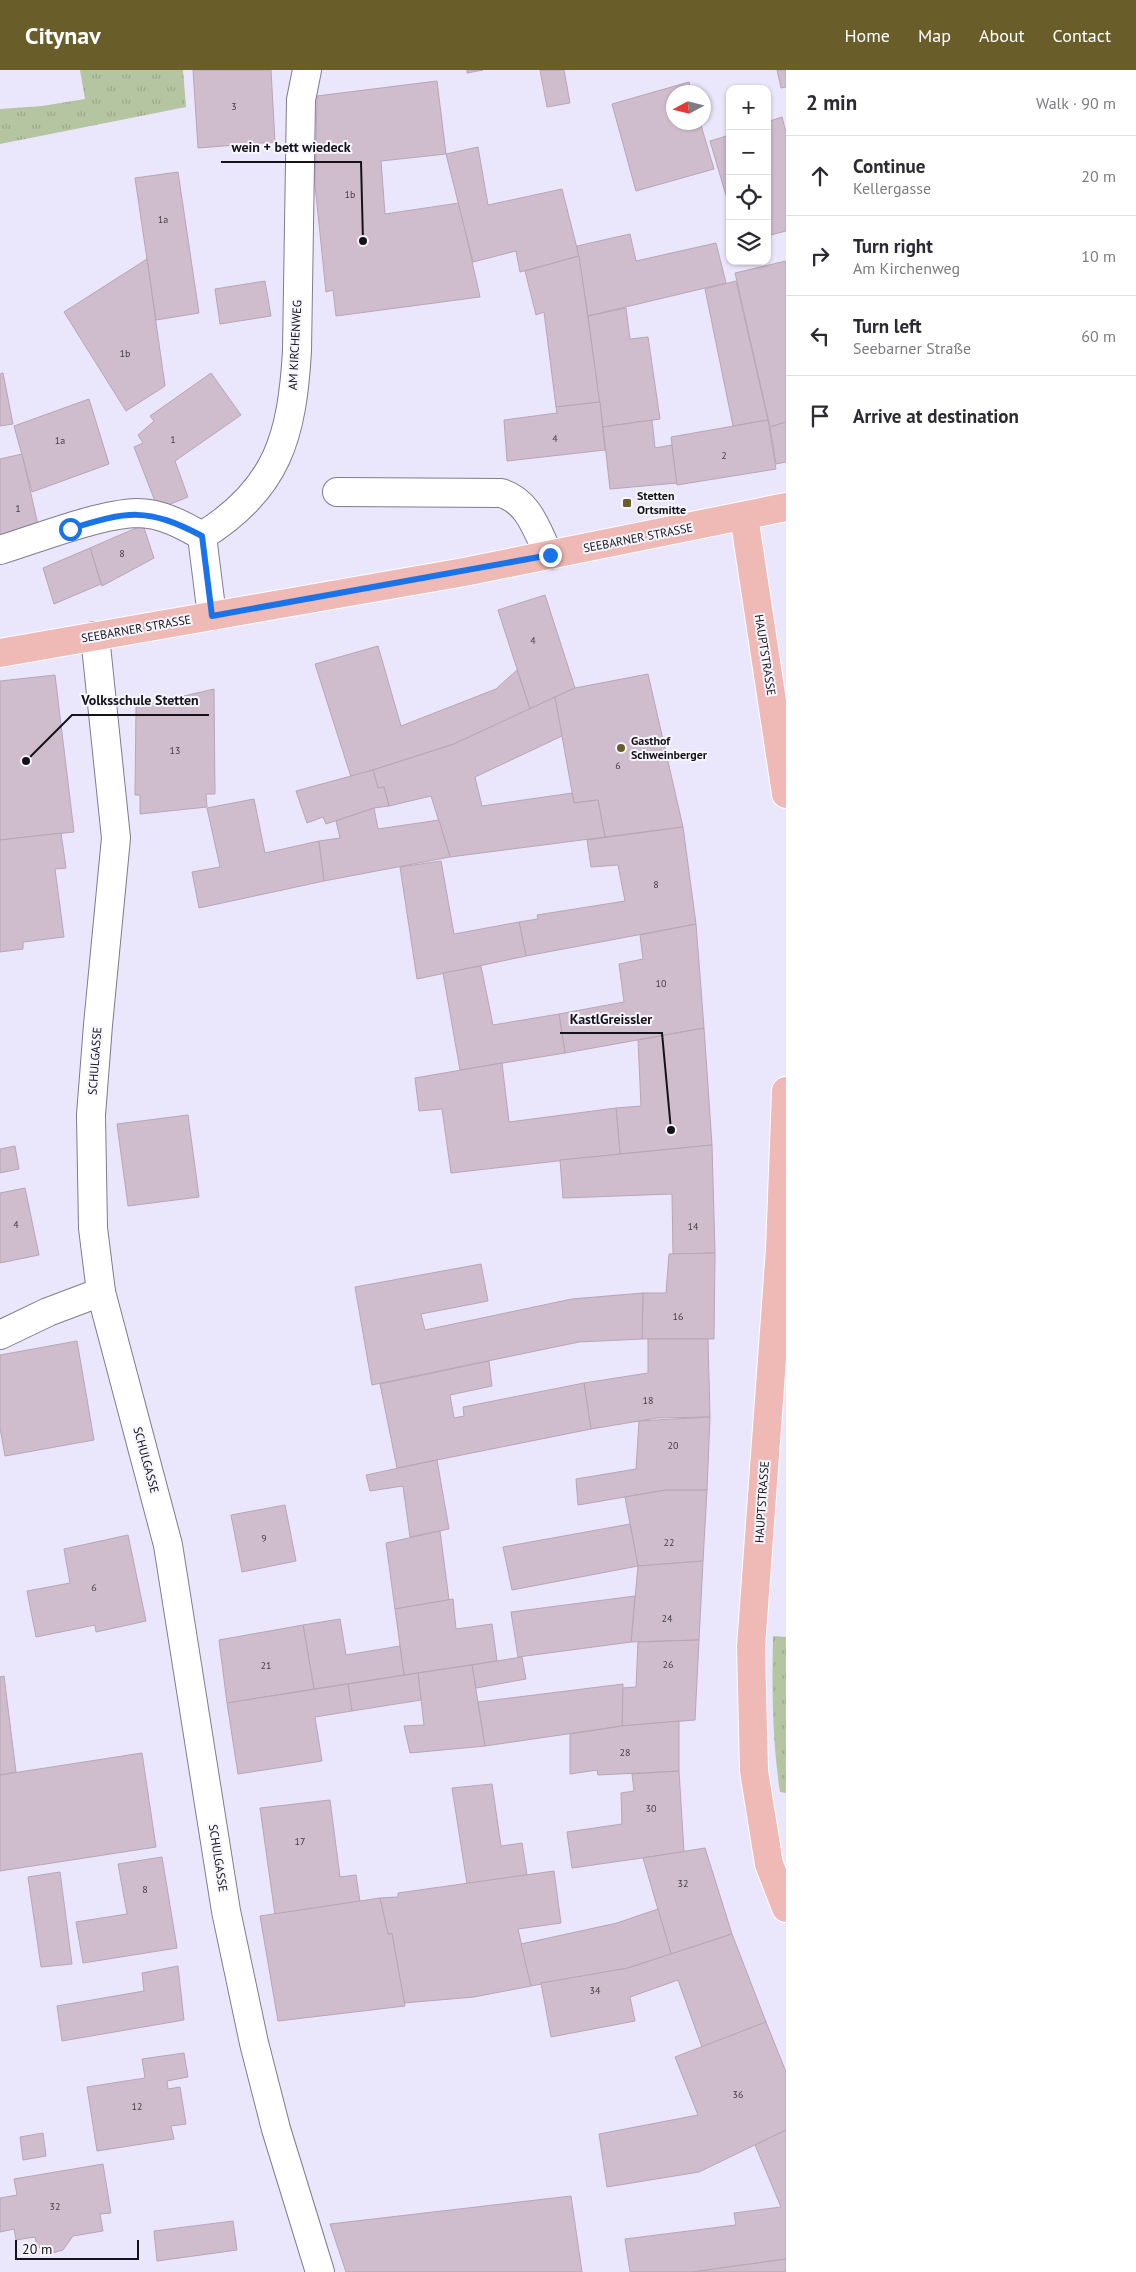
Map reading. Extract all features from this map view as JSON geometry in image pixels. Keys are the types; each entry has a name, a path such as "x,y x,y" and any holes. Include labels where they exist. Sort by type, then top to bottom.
{"main road":[{"name":"SEEBARNER STRASSE","path":"0,652 550,555 786,507"},
{"name":"HAUPTSTRASSE","path":"744,516 786,794"},
{"name":"HAUPTSTRASSE","path":"786,1091 783,1249 751,1647 754,1771 778,1862 786,1908"}],"street":[{"name":"AM KIRCHENWEG","path":"202,536 235,513 259,489 271,470 289,416 295,383 297,351 301,100 307,70"},
{"path":"337,492 501,493 514,496 524,505 550,555"},
{"path":"0,550 93,522 138,513 178,523 202,536 212,616"},
{"name":"SCHULGASSE","path":"95,636 116,838 91,1115 93,1228 101,1292 168,1545 226,1911 254,2043 276,2129 320,2272"},
{"path":"0,1335 48,1312 101,1292"}],"green space":[{"path":"80,70 183,70 186,107 0,144 0,109 42,106 85,99"},
{"path":"773,1636 786,1637 786,1793 780,1792 775,1753"}],"building":[{"path":"193,70 271,70 275,142 198,148"},
{"path":"467,70 483,70 467,73"},
{"path":"540,70 564,70 570,103 547,107"},
{"path":"777,70 786,70 786,87 781,88"},
{"path":"437,81 446,154 381,161 385,214 459,203 480,297 336,316 333,290 326,292 315,185 317,96"},
{"path":"689,82 690,85 678,85"},
{"path":"666,89 666,130 702,130 714,169 636,191 612,104"},
{"path":"782,117 786,132 786,231 771,235 771,130 771,121"},
{"path":"726,136 726,195 710,141"},
{"path":"478,147 488,205 562,189 579,256 520,272 516,251 473,262 446,154"},
{"path":"178,172 199,313 156,320 135,178"},
{"path":"630,234 636,261 716,243 726,283 588,316 577,246"},
{"path":"579,256 600,402 556,407 544,312 536,315 525,271"},
{"path":"147,259 165,386 126,411 64,312"},
{"path":"786,261 786,422 770,427 735,273"},
{"path":"265,281 271,316 220,324 215,289"},
{"path":"736,281 768,420 733,426 705,289"},
{"path":"626,308 630,339 648,337 660,419 603,427 588,316"},
{"path":"3,373 13,424 0,426 0,374"},
{"path":"211,373 241,415 175,461 188,497 158,509 134,447 143,443 138,435 154,421 150,416"},
{"path":"89,399 109,464 32,492 14,426"},
{"path":"600,402 605,450 507,461 504,420 557,413 556,407"},
{"path":"652,420 655,448 672,445 677,483 610,489 603,427"},
{"path":"768,420 776,469 677,485 671,437"},
{"path":"786,422 786,462 776,464 770,427"},
{"path":"22,454 38,525 0,536 0,459"},
{"path":"143,525 154,558 102,586 90,548"},
{"path":"90,548 101,584 54,604 43,568"},
{"path":"545,595 575,688 530,709 498,610"},
{"path":"378,646 401,726 496,689 517,670 530,709 454,744 351,777 315,664"},
{"path":"648,674 683,827 605,837 598,800 574,803 555,697 575,688"},
{"path":"55,675 74,832 0,840 0,681"},
{"path":"214,689 215,794 206,794 207,807 140,814 140,795 135,795 136,707"},
{"path":"555,697 562,736 475,777 482,806 572,793 574,803 598,800 605,837 450,857 431,796 389,806 384,787 378,788 373,770 454,744"},
{"path":"373,770 378,788 384,787 389,806 374,808 326,824 323,817 307,823 296,791"},
{"path":"254,799 265,853 319,841 324,881 199,908 192,872 220,867 207,808"},
{"path":"374,808 378,829 439,820 450,857 324,881 319,841 340,838 336,821"},
{"path":"683,827 696,924 526,956 519,922 538,919 537,915 625,901 618,865 591,867 587,840"},
{"path":"61,833 66,868 55,869 64,937 23,942 23,949 0,952 0,840"},
{"path":"441,861 454,934 519,922 526,956 417,979 400,867"},
{"path":"696,924 704,1028 565,1053 559,1014 624,1002 619,964 643,959 640,935"},
{"path":"481,966 493,1025 559,1014 565,1053 460,1070 443,973"},
{"path":"704,1028 712,1145 620,1154 616,1108 641,1106 638,1040"},
{"path":"502,1063 509,1122 616,1108 620,1154 451,1173 442,1109 419,1111 415,1078"},
{"path":"188,1115 199,1197 128,1206 117,1124"},
{"path":"712,1145 715,1253 673,1254 672,1194 563,1198 560,1160"},
{"path":"15,1146 19,1169 0,1173 0,1149"},
{"path":"25,1188 39,1255 0,1263 0,1193"},
{"path":"715,1253 714,1339 642,1339 643,1293 666,1293 669,1254"},
{"path":"481,1264 488,1301 421,1314 425,1330 572,1299 643,1293 642,1339 579,1342 372,1385 355,1287"},
{"path":"648,1339 708,1339 710,1417 657,1418 591,1429 584,1383 648,1373"},
{"path":"77,1341 94,1440 5,1456 0,1428 0,1355"},
{"path":"489,1361 492,1386 450,1395 454,1418 464,1416 463,1407 584,1383 591,1429 397,1468 380,1384"},
{"path":"710,1417 707,1490 666,1490 578,1505 576,1479 636,1469 639,1421"},
{"path":"437,1460 449,1529 410,1537 403,1486 370,1491 366,1475"},
{"path":"666,1490 707,1490 703,1561 638,1566 625,1497"},
{"path":"285,1505 296,1561 242,1572 231,1515"},
{"path":"630,1524 638,1566 512,1590 503,1547"},
{"path":"440,1531 449,1600 395,1609 386,1543"},
{"path":"128,1535 146,1621 96,1632 95,1625 36,1637 27,1591 70,1583 64,1549"},
{"path":"703,1561 699,1640 631,1642 638,1566"},
{"path":"635,1596 631,1642 518,1657 511,1612"},
{"path":"453,1599 456,1629 492,1624 497,1661 404,1675 395,1609"},
{"path":"340,1619 346,1655 400,1646 404,1675 314,1689 303,1625"},
{"path":"303,1625 314,1689 227,1703 219,1640"},
{"path":"699,1640 695,1720 622,1726 622,1688 636,1687 638,1642"},
{"path":"522,1657 526,1679 476,1688 472,1665"},
{"path":"472,1665 485,1746 410,1753 404,1726 424,1725 418,1673"},
{"path":"418,1673 421,1700 352,1711 348,1684"},
{"path":"4,1676 16,1772 0,1775 0,1677"},
{"path":"348,1684 352,1711 315,1717 322,1761 238,1774 227,1703"},
{"path":"623,1684 622,1726 485,1746 478,1702"},
{"path":"679,1721 679,1771 598,1775 597,1770 570,1774 570,1734 622,1726"},
{"path":"142,1753 156,1847 0,1871 0,1775"},
{"path":"679,1771 684,1852 572,1868 567,1832 622,1824 621,1793 634,1791 632,1774"},
{"path":"492,1784 501,1846 522,1843 527,1875 467,1884 452,1788"},
{"path":"330,1800 340,1877 356,1875 360,1902 275,1915 260,1808"},
{"path":"705,1848 732,1934 671,1954 643,1858"},
{"path":"162,1857 177,1948 83,1963 76,1922 127,1914 118,1864"},
{"path":"554,1871 561,1923 518,1929 531,1986 474,1997 404,2003 392,1934 388,1934 380,1898 398,1897 398,1893"},
{"path":"60,1872 72,1964 41,1967 28,1877"},
{"path":"380,1898 388,1934 392,1934 405,2006 278,2021 260,1916"},
{"path":"658,1909 671,1954 628,1968 531,1986 521,1944 617,1923"},
{"path":"732,1934 766,2022 702,2047 678,1980 630,1997 635,2021 551,2037 541,1983 628,1968"},
{"path":"178,1966 184,2020 62,2041 57,2006 144,1991 142,1973"},
{"path":"766,2022 786,2072 786,2130 699,2172 607,2187 599,2134 698,2115 675,2057"},
{"path":"184,2053 188,2077 167,2081 168,2089 180,2087 186,2124 171,2126 174,2139 97,2151 87,2087 145,2078 142,2059"},
{"path":"786,2130 786,2259 693,2272 630,2272 625,2239 736,2225 734,2213 781,2207 755,2145"},
{"path":"43,2133 46,2156 23,2160 20,2137"},
{"path":"103,2164 111,2213 100,2214 103,2231 73,2236 63,2250 49,2254 37,2246 35,2237 16,2240 14,2229 0,2232 0,2198 17,2195 14,2179"},
{"path":"571,2196 582,2272 346,2272 330,2224"},
{"path":"233,2221 237,2250 157,2261 154,2231"},
{"path":"786,2259 786,2272 693,2272"}],"place":[{"name":"wein + bett wiedeck","path":"363,241"},
{"name":"Stetten Ortsmitte","path":"627,503"},
{"name":"Gasthof Schweinberger","path":"621,748"},
{"name":"Volksschule Stetten","path":"26,761"},
{"name":"KastlGreissler","path":"671,1130"}],"route":[{"path":"70,529 115,516 138,513 158,516 178,523 202,536 212,616 550,555"}]}
